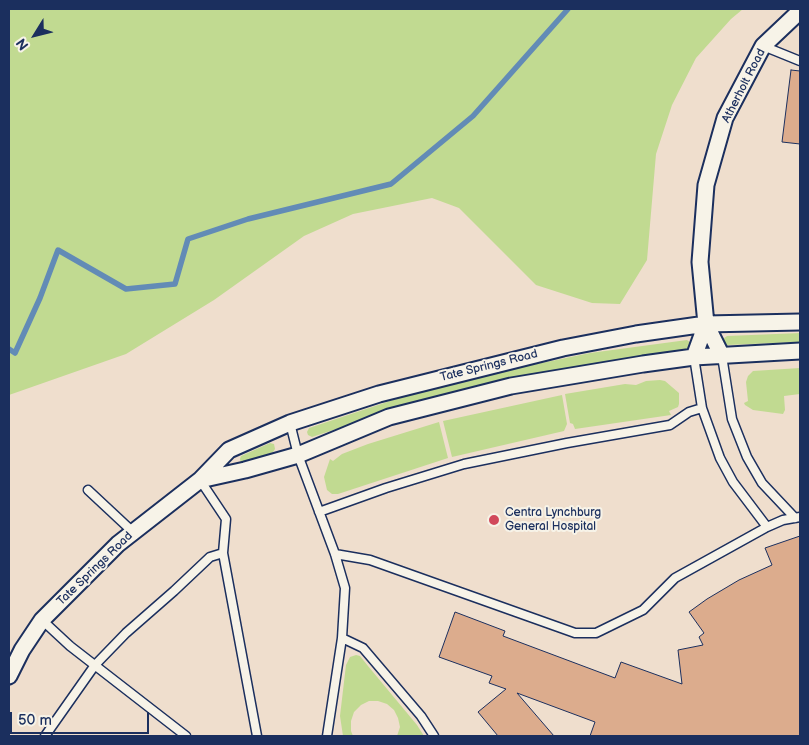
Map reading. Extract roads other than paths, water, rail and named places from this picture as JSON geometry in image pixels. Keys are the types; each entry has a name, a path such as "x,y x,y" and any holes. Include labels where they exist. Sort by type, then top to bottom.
{"street":[{"name":"Atherholt Road","path":"722,356 706,324 700,262 706,185 725,118 763,46 800,10"},
{"name":"Tate Springs Road","path":"9,676 22,650 42,620 118,544 200,480 229,450 290,423 379,394 563,348 636,334 706,324 800,322"},
{"name":"Atherholt Road","path":"694,357 706,324"},
{"name":"Tate Springs Road","path":"200,480 298,455 389,417 510,386 694,357 800,351"}],"lane":[{"path":"763,46 800,61"},
{"path":"335,554 370,560 575,633 596,632 643,610 676,578 767,527 798,517 762,483 747,457 732,419 722,356"},
{"path":"694,357 702,408 720,458 732,482 767,527"},
{"path":"319,512 386,488 464,464 567,442 670,425 689,412 702,408"},
{"path":"290,423 298,455 335,554 345,588 342,638 327,736"},
{"path":"200,480 226,519 223,553 257,736"},
{"path":"88,490 133,532"},
{"path":"45,736 96,665 126,633 210,557 223,553"},
{"path":"42,620 70,646 186,736"},
{"path":"342,638 363,648 421,716 434,736"}],"waterway":[{"path":"9,349 15,353 40,298 58,250 126,289 175,284 188,239 248,219 391,184 473,116 568,9"}],"place":[{"name":"Centra Lynchburg General Hospital","path":"494,520"}]}
